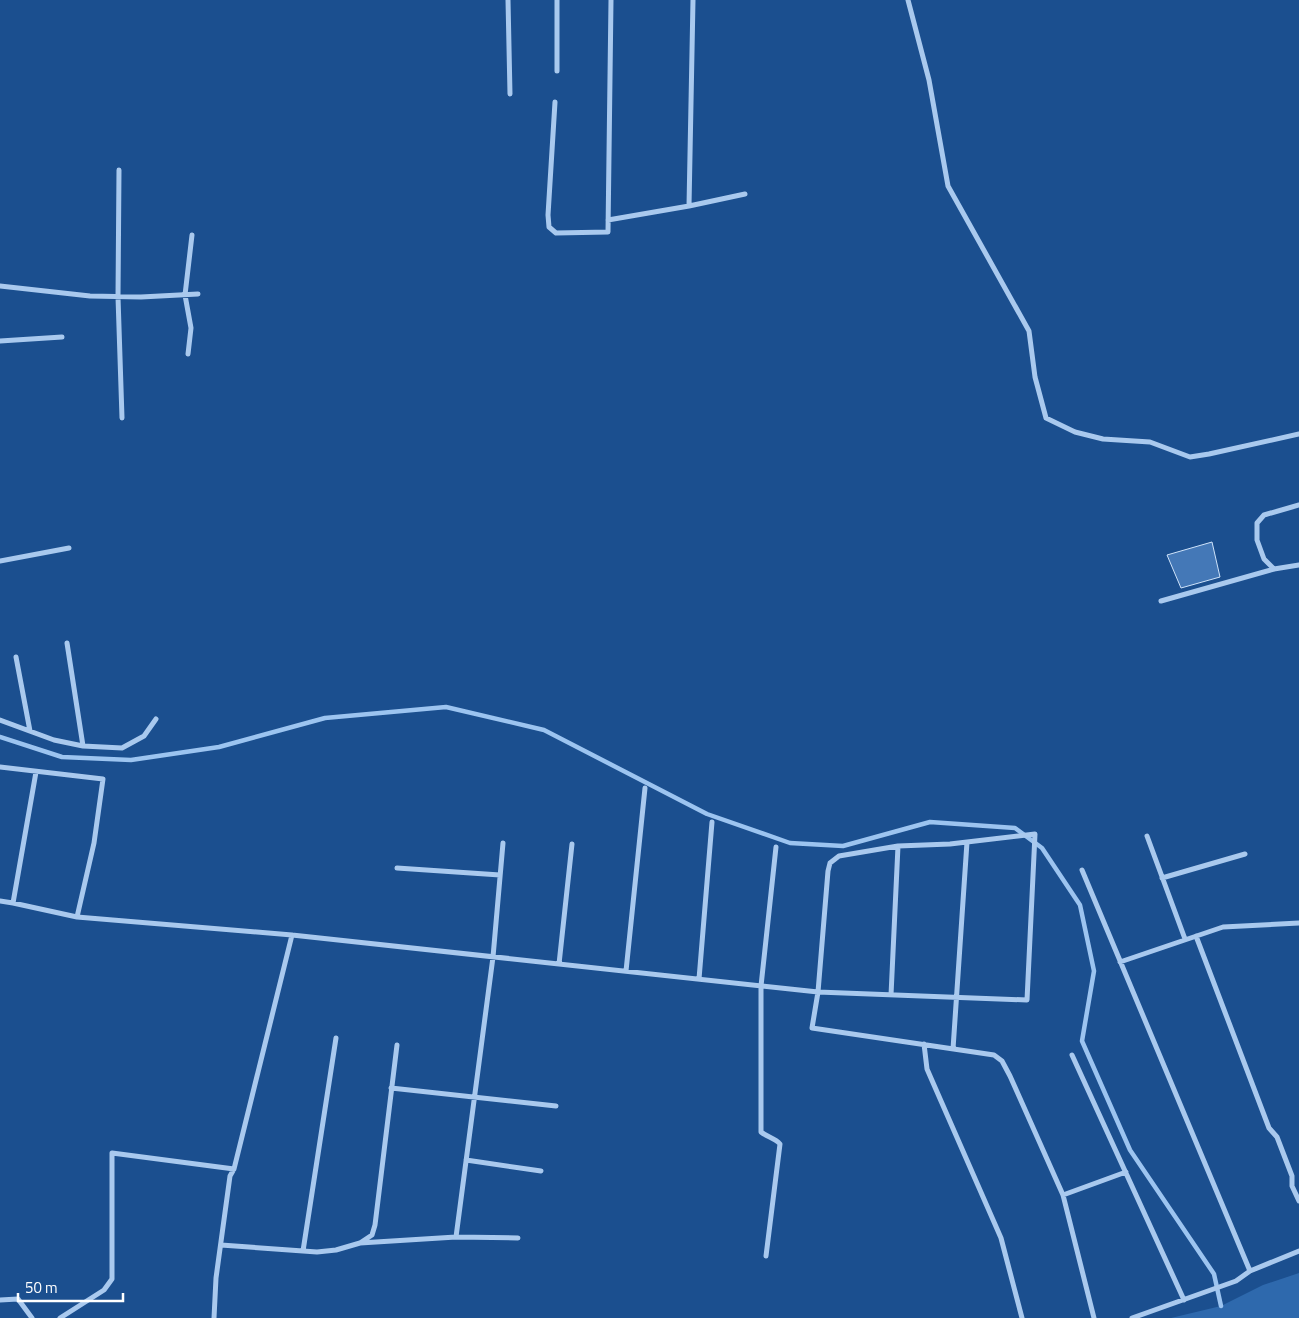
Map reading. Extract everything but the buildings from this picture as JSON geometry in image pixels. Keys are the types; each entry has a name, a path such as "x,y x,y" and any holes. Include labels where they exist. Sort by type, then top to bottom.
{"street":[{"path":"508,0 510,94"},
{"path":"557,0 557,72"},
{"path":"556,102 548,214 549,227 556,232 608,232 611,0"},
{"path":"689,206 693,0"},
{"path":"908,0 929,80 948,186 1028,331 1035,377 1046,418 1075,432 1103,439 1150,442 1190,457 1299,434"},
{"path":"119,170 118,297 122,418"},
{"path":"608,220 745,194"},
{"path":"188,354 191,328 185,295 192,235"},
{"path":"0,286 90,296 141,297 198,294"},
{"path":"0,341 62,337"},
{"path":"1274,569 1264,559 1257,540 1257,523 1264,515 1299,505"},
{"path":"0,561 69,548"},
{"path":"1161,601 1274,569 1299,565"},
{"path":"67,643 83,746"},
{"path":"16,657 30,731"},
{"path":"0,720 54,740 83,746 122,748 144,736 156,719"},
{"path":"0,767 103,779 94,843 77,917"},
{"path":"13,903 36,772"},
{"path":"626,971 645,788"},
{"path":"699,979 712,822"},
{"path":"0,901 77,917 292,935 818,992 1027,1000 1035,834 950,844 898,846 839,856 830,862 818,992 812,1028 994,1055 1002,1061 1063,1195 1094,1318"},
{"path":"1147,836 1185,939"},
{"path":"953,1049 966,842"},
{"path":"456,1238 493,957 503,843"},
{"path":"560,964 572,844"},
{"path":"891,995 898,846"},
{"path":"766,1256 780,1144 761,1132 762,986 776,847"},
{"path":"1162,878 1245,854"},
{"path":"397,868 500,875"},
{"path":"1082,870 1250,1271"},
{"path":"1120,962 1223,927 1299,923"},
{"path":"214,1318 216,1278 230,1176 234,1168 292,935"},
{"path":"1196,936 1269,1128 1277,1137 1292,1176 1292,1186 1299,1201"},
{"path":"303,1251 336,1038"},
{"path":"924,1044 927,1069 1001,1238 1022,1318"},
{"path":"360,1243 372,1235 375,1225 397,1045"},
{"path":"1072,1055 1184,1300"},
{"path":"391,1088 556,1106"},
{"path":"60,1318 104,1290 112,1279 112,1153 234,1168"},
{"path":"466,1160 541,1171"},
{"path":"1063,1195 1126,1172"},
{"path":"221,1245 317,1252 336,1250 360,1243 456,1238 518,1238"},
{"path":"1132,1318 1236,1282 1250,1271 1299,1251"},
{"path":"0,1300 18,1300 32,1318"}],"shaded area":[{"path":"1299,1273 1299,1318 1171,1318 1221,1306 1263,1285"}],"waterway":[{"path":"0,737 62,757 131,760 219,747 325,718 446,707 544,730 707,814 790,843 843,846 930,822 1015,828 1042,848 1080,905 1094,971 1082,1041 1130,1150 1214,1274 1221,1306"}]}
